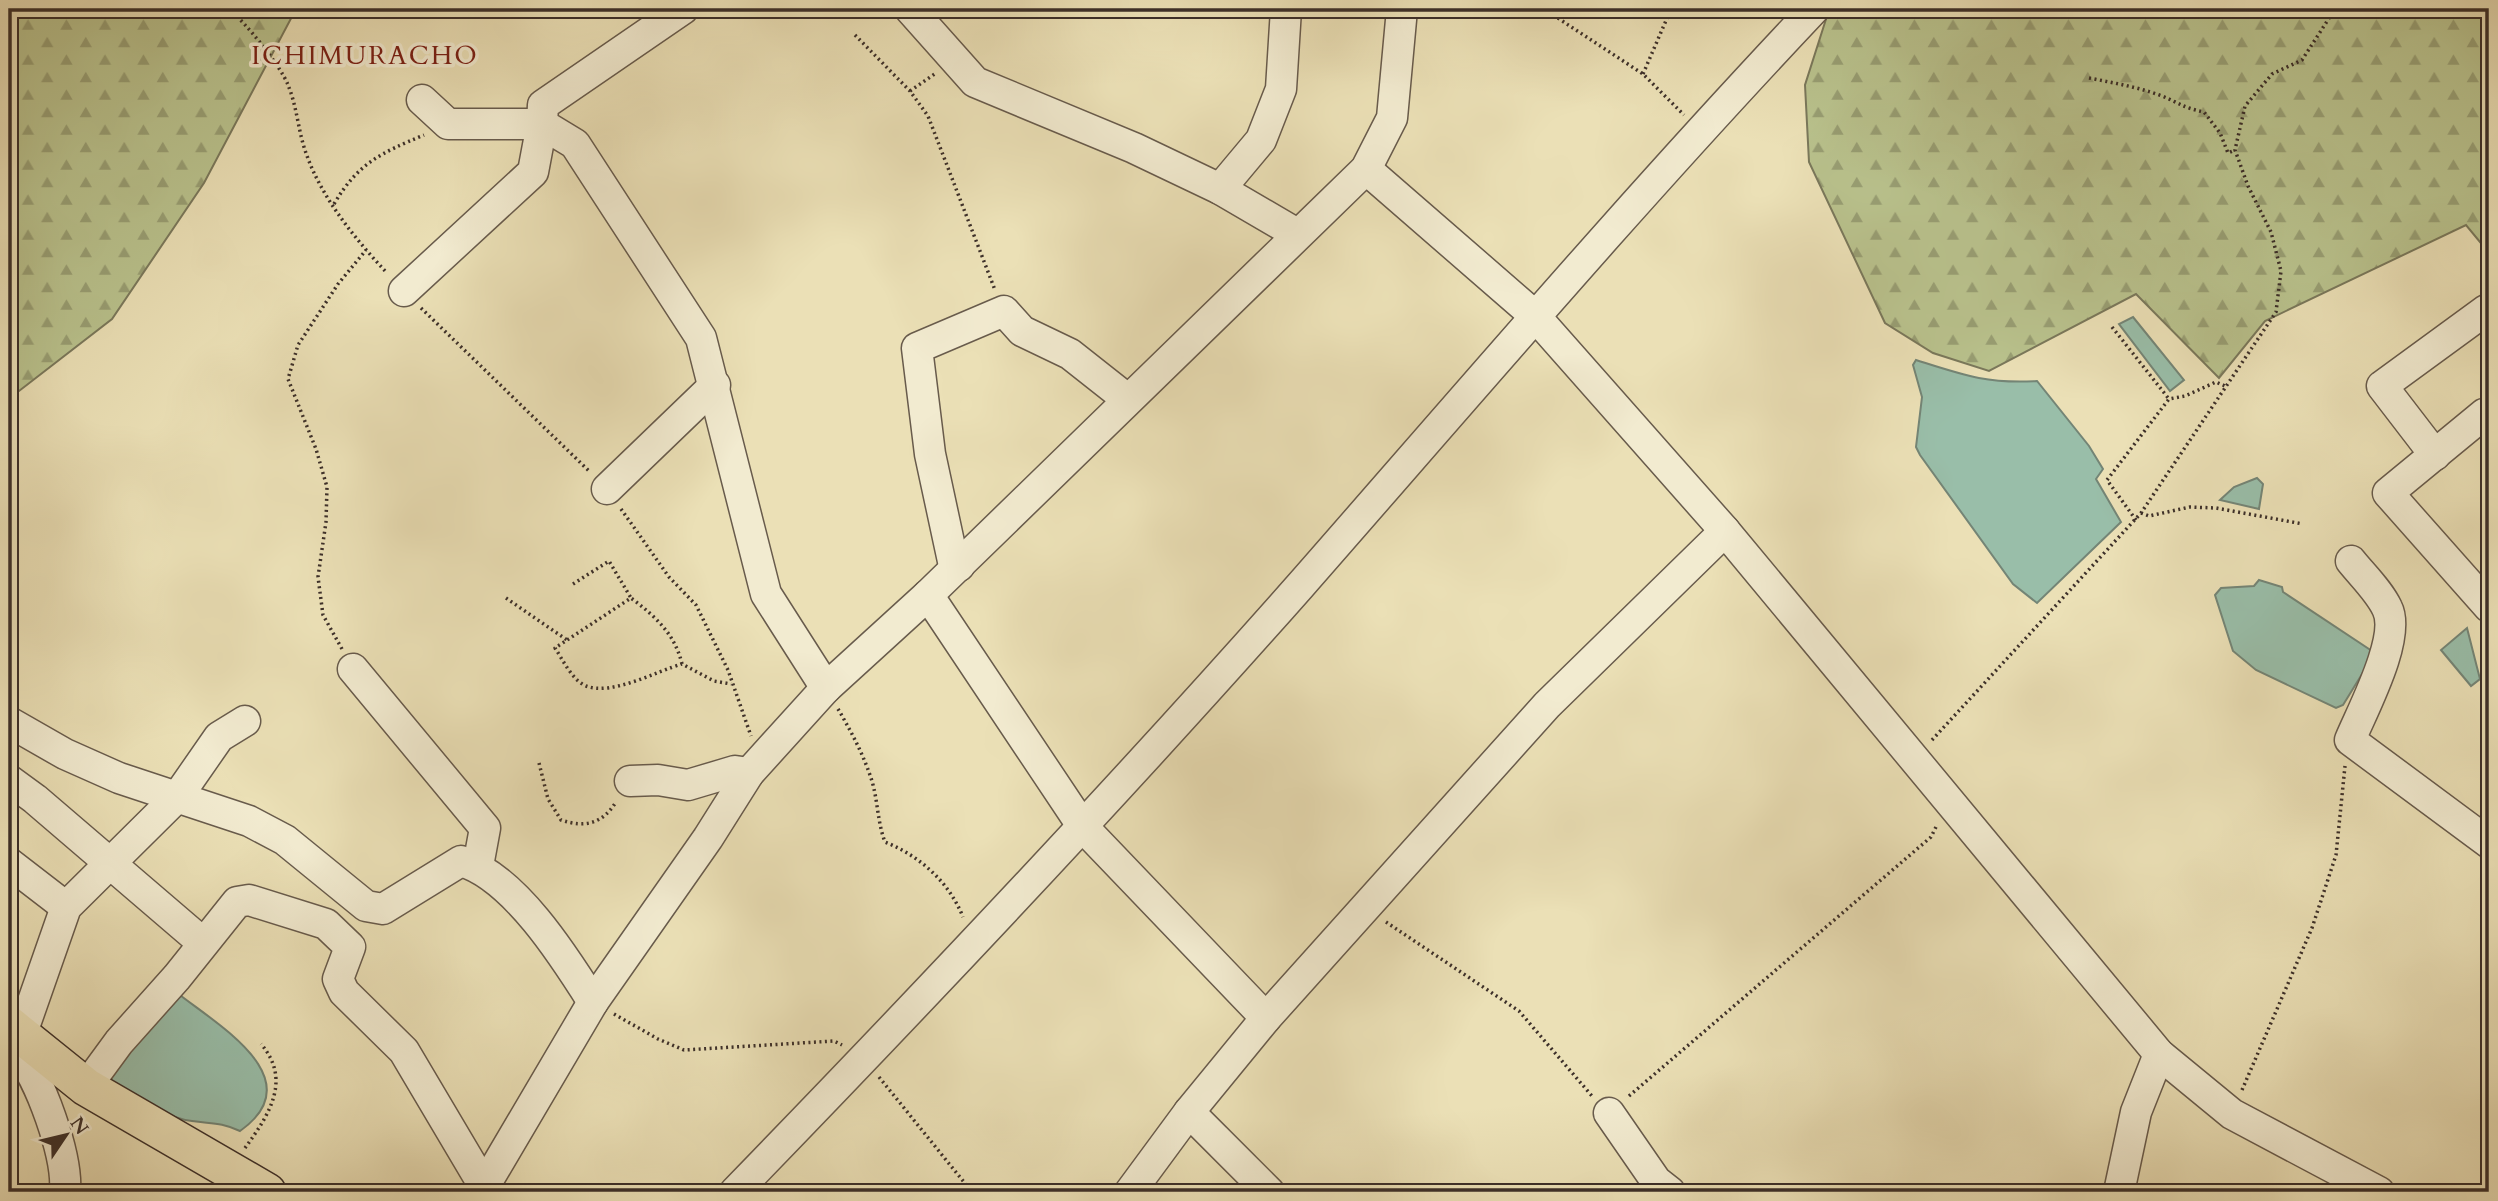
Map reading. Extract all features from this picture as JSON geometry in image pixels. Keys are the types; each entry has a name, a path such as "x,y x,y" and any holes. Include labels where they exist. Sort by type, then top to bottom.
{"main road":[{"path":"15,1030 86,1087 267,1192"}],"street":[{"path":"404,292 533,172 543,105 683,9"},
{"path":"1220,189 1261,140 1281,89 1286,9"},
{"path":"86,1087 119,1042 237,902 249,900 326,924 350,947 338,978 344,992 404,1051 482,1189 593,1002 758,764 826,688 928,596 1127,399 1366,169 1391,118 1402,9"},
{"path":"735,1192 975,945 1083,827 1299,587 1534,315 1700,130 1814,9"},
{"path":"915,10 975,82 1134,148 1220,189 1297,234"},
{"path":"422,100 448,124 542,124 575,144 701,338 766,594 826,688"},
{"path":"1366,169 1534,315 1725,531 2159,1054 2232,1114 2379,1192"},
{"path":"2435,455 2382,386 2486,310 2489,314"},
{"path":"959,566 953,561 930,454 917,348 1004,311 1022,331 1070,354 1127,399"},
{"path":"607,489 715,385"},
{"path":"2487,414 2388,493 2489,607"},
{"path":"1130,1192 1189,1112 1266,1018 1547,705 1725,531"},
{"path":"2351,561 2387,608 2392,622 2386,650 2350,740 2489,843"},
{"path":"928,596 1083,827 1266,1018"},
{"path":"353,669 485,828 478,866"},
{"path":"65,1192 57,1142 29,1065 16,1051 15,1030 66,907 178,796 219,737 245,721"},
{"path":"9,722 65,754 119,778 249,821 285,840 366,906 383,909 461,861 478,866 501,885 557,944 593,1002"},
{"path":"630,781 658,780 688,785 758,764"},
{"path":"9,780 35,799 203,943"},
{"path":"9,863 66,907"},
{"path":"326,924 341,887"},
{"path":"2119,1192 2136,1112 2159,1054"},
{"path":"1189,1112 1269,1192"},
{"path":"1609,1113 1654,1189"}],"path":[{"path":"229,9 241,18 288,83 305,153 323,191 366,250 404,292 544,424 607,489 670,578 696,605 731,684 758,764"},
{"path":"1544,9 1643,74 1700,130"},
{"path":"1643,74 1671,9"},
{"path":"1916,758 2136,520 2276,312 2281,271 2271,232 2248,186 2235,150 2245,106 2272,74 2302,61 2335,9"},
{"path":"855,35 910,91 928,116 1004,311"},
{"path":"910,91 955,59"},
{"path":"2090,78 2132,87 2165,97 2178,106 2204,112 2220,133 2228,153 2235,150"},
{"path":"334,204 350,178 379,154 448,124"},
{"path":"353,669 323,615 318,577 326,522 327,487 316,449 288,379 298,345 338,284 366,250"},
{"path":"2112,327 2169,399"},
{"path":"2136,520 2107,480 2169,399 2185,396 2216,382 2225,386"},
{"path":"2141,513 2150,516 2190,507 2216,508 2303,524"},
{"path":"573,584 610,561 631,598 660,620 680,652 682,664"},
{"path":"506,598 567,640"},
{"path":"631,598 555,648 575,678 587,686 623,685 682,664 714,681 731,684"},
{"path":"826,688 853,733 872,780 879,828 885,842 910,852 955,896 975,945"},
{"path":"2232,1114 2312,928 2336,855 2341,784 2350,740"},
{"path":"539,762 548,799 561,820 575,824 591,825 608,815 630,781"},
{"path":"1365,908 1519,1011 1609,1113 1931,837 1948,800"},
{"path":"593,1002 657,1039 684,1050 834,1041 864,1058 972,1192"},
{"path":"229,1169 256,1133 274,1098 278,1073 271,1056 261,1044"}],"green space":[{"path":"9,9 296,9 204,183 112,319 19,391 9,389"},
{"path":"1835,9 2489,9 2489,253 2466,225 2265,321 2219,378 2136,294 1989,371 1933,353 1885,323 1809,162 1805,85 1827,16"}],"shaded area":[{"path":"2133,317 2184,380 2170,391 2119,324"},
{"path":"1916,360 1975,377 2004,381 2037,381 2089,446 2103,469 2096,479 2121,522 2037,603 2013,584 1916,447 1922,397 1913,365"},
{"path":"2257,478 2263,484 2259,509 2220,500 2234,487"},
{"path":"2259,580 2282,587 2283,592 2375,653 2343,705 2336,708 2256,670 2233,651 2215,595 2221,588 2254,586"},
{"path":"2467,628 2480,679 2471,686 2441,650"},
{"path":"176,992 233,1036 251,1054 263,1073 267,1092 260,1111 240,1131 170,1115 102,1076"}],"district":[{"name":"ICHIMURACHO","path":"365,55"}]}
